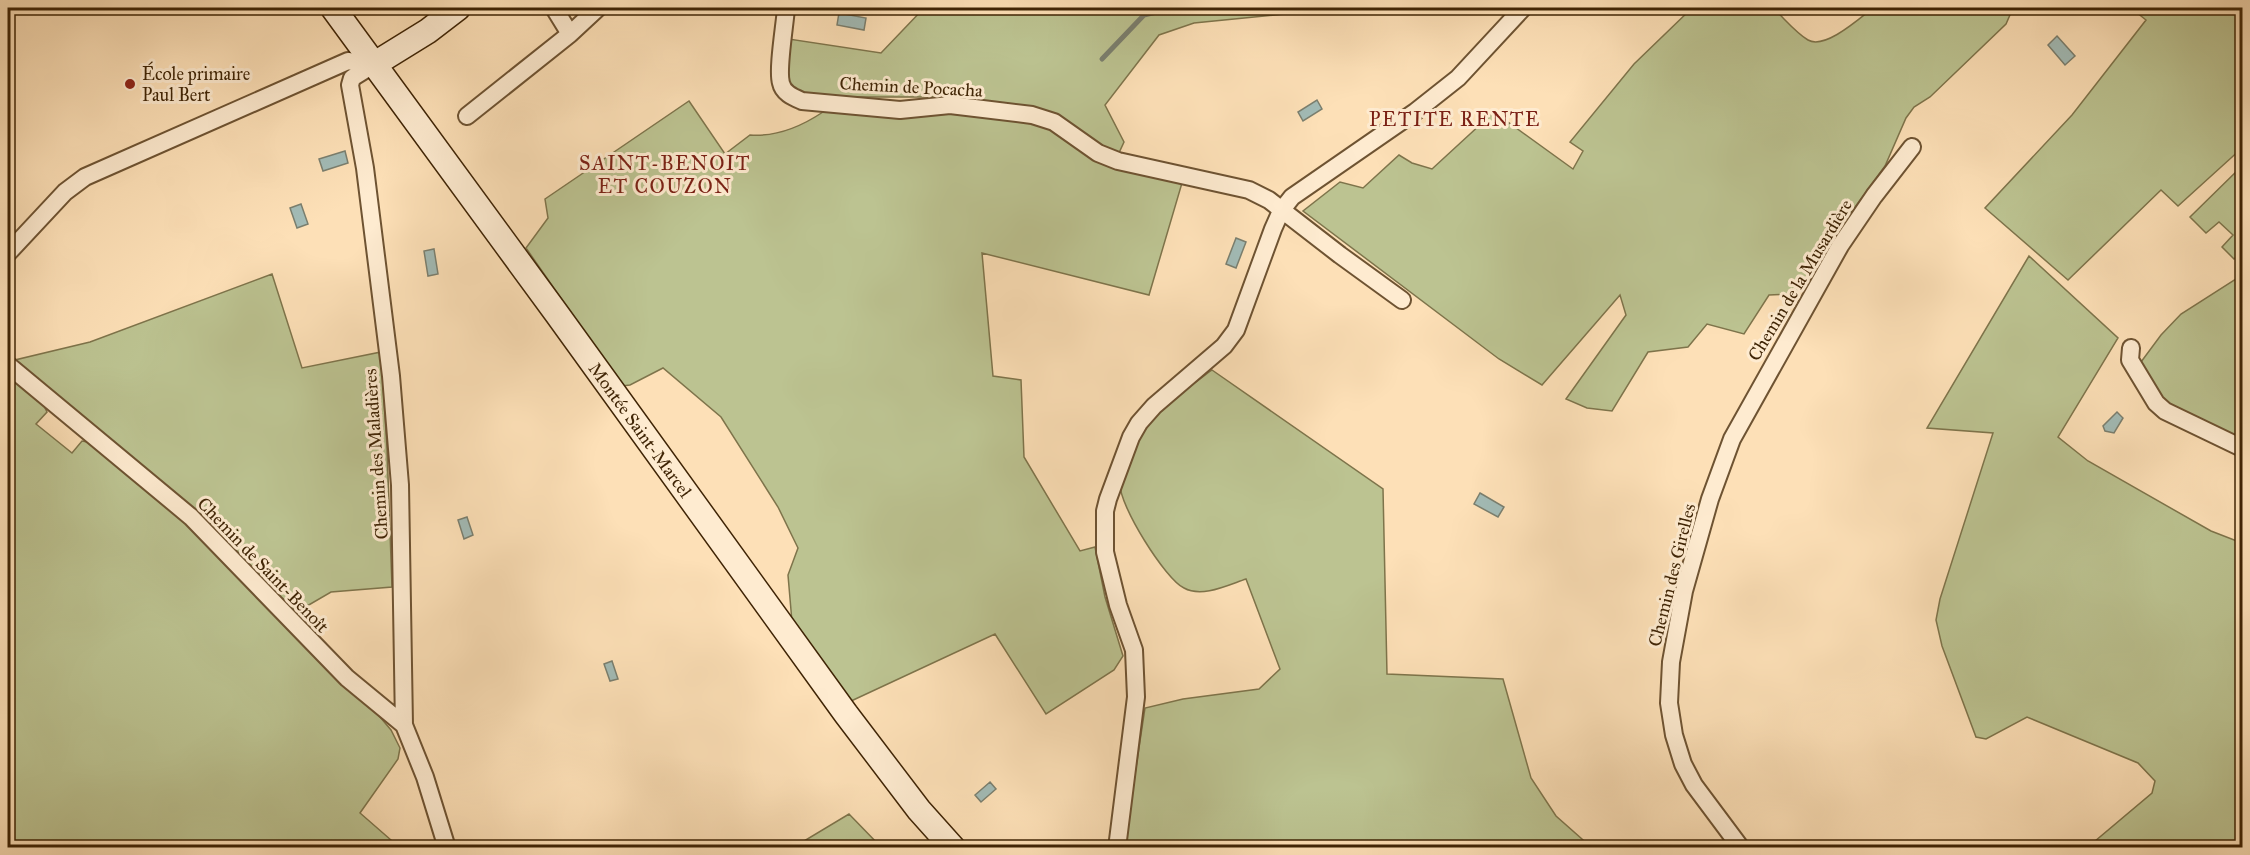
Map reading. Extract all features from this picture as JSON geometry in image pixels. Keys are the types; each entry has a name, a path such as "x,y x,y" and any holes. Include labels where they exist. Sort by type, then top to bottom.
{"main road":[{"name":"Montée Saint-Marcel","path":"333,8 846,714 919,810 953,848"},
{"path":"373,64 428,31 458,8"}],"street":[{"path":"554,8 570,34"},
{"path":"467,116 570,34 598,8"},
{"name":"Chemin de Pocacha","path":"786,8 780,76 784,91 792,97 802,101 900,110 950,105 1032,116 1054,122 1098,153 1118,161 1249,190 1269,200 1281,211"},
{"path":"1117,848 1136,697 1134,650 1118,605 1105,552 1106,511 1108,499 1131,437 1139,423 1154,406 1224,346 1236,330 1281,211 1292,197 1415,112 1458,78 1523,8"},
{"path":"8,253 65,192 85,177 348,61 373,64"},
{"name":"Chemin des Maladières","path":"373,64 352,78 350,85 365,168 391,376 400,485 404,726 425,777 447,848"},
{"name":"Chemin de la Musardière","path":"1732,439 1840,246 1874,196 1912,147"},
{"path":"1281,211 1402,300"},
{"path":"2131,348 2130,360 2156,403 2165,411 2242,448"},
{"name":"Chemin de Saint-Benoît","path":"8,365 191,517 347,678 404,726"},
{"name":"Chemin des Girelles","path":"1732,439 1710,498 1684,591 1671,662 1669,703 1674,735 1683,764 1706,803 1742,848"}],"green space":[{"path":"924,8 1332,8 1194,23 1159,35 1105,105 1124,142 1118,155 1042,113 945,97 824,97 802,92 790,86 786,76 789,39 881,53"},
{"path":"1692,8 1773,8 1799,33 1815,42 1824,41 1842,32 1873,8 2013,8 2006,24 1930,97 1914,107 1906,118 1885,166 1826,247 1797,294 1769,295 1744,334 1707,324 1688,347 1648,352 1612,411 1587,408 1566,399 1626,315 1620,295 1542,385 1499,359 1303,211 1340,182 1363,188 1399,155 1412,163 1432,169 1494,112 1573,169 1583,151 1570,142 1634,64"},
{"path":"2131,8 2242,8 2242,148 2178,206 2161,190 2068,280 1985,208 2072,115 2146,20"},
{"path":"689,101 725,154 750,135 788,130 823,112 966,112 1026,121 1048,127 1182,183 1149,295 982,253 993,376 1021,380 1024,457 1080,551 1095,547 1105,597 1123,656 1114,670 1046,714 995,634 849,702 792,622 788,575 798,548 778,507 721,417 663,368 630,385 622,386 526,248 548,218 545,199"},
{"path":"2242,166 2242,253 2234,259 2222,247 2233,235 2219,222 2206,233 2190,217"},
{"path":"2029,256 2118,338 2058,437 2088,461 2211,531 2242,543 2242,847 2088,847 2152,793 2155,781 2138,763 2027,717 1986,739 1976,737 1942,646 1936,620 1940,599 1993,433 1927,428"},
{"path":"272,274 302,368 381,352 392,587 331,592 295,613 102,434 15,360 90,342"},
{"path":"2242,275 2242,441 2163,402 2138,366 2161,335 2181,314"},
{"path":"1212,370 1383,489 1387,674 1503,679 1531,778 1556,816 1591,847 1124,847 1145,708 1183,699 1259,689 1280,669 1246,579 1207,591 1191,591 1184,588 1155,557 1135,524 1122,494 1120,484 1122,476 1135,447 1152,420 1173,399"},
{"path":"8,374 43,404 47,412 36,424 72,453 82,441 93,443 169,505 391,730 400,748 398,759 360,813 391,840 385,847 18,848 8,845"},
{"path":"849,814 881,847 794,847"}],"water":[{"path":"839,13 866,18 864,30 837,25"},
{"path":"2057,36 2075,56 2065,65 2048,45"},
{"path":"1317,100 1322,109 1303,121 1298,112"},
{"path":"345,151 348,163 323,171 319,159"},
{"path":"301,204 308,224 297,228 290,208"},
{"path":"1236,238 1246,242 1236,268 1226,264"},
{"path":"434,249 438,274 428,276 424,251"},
{"path":"2117,412 2123,418 2114,433 2105,431 2103,426"},
{"path":"1480,493 1504,507 1498,517 1474,504"},
{"path":"467,517 473,535 464,539 458,520"},
{"path":"612,661 618,679 610,681 604,664"},
{"path":"990,782 996,789 981,802 975,795"}],"waterway":[{"path":"1102,59 1144,15 1173,8"}],"place":[{"name":"École primaire Paul Bert","path":"130,84"}],"district":[{"name":"PETITE RENTE","path":"1455,119"},
{"name":"SAINT-BENOIT ET COUZON","path":"665,174"}]}
